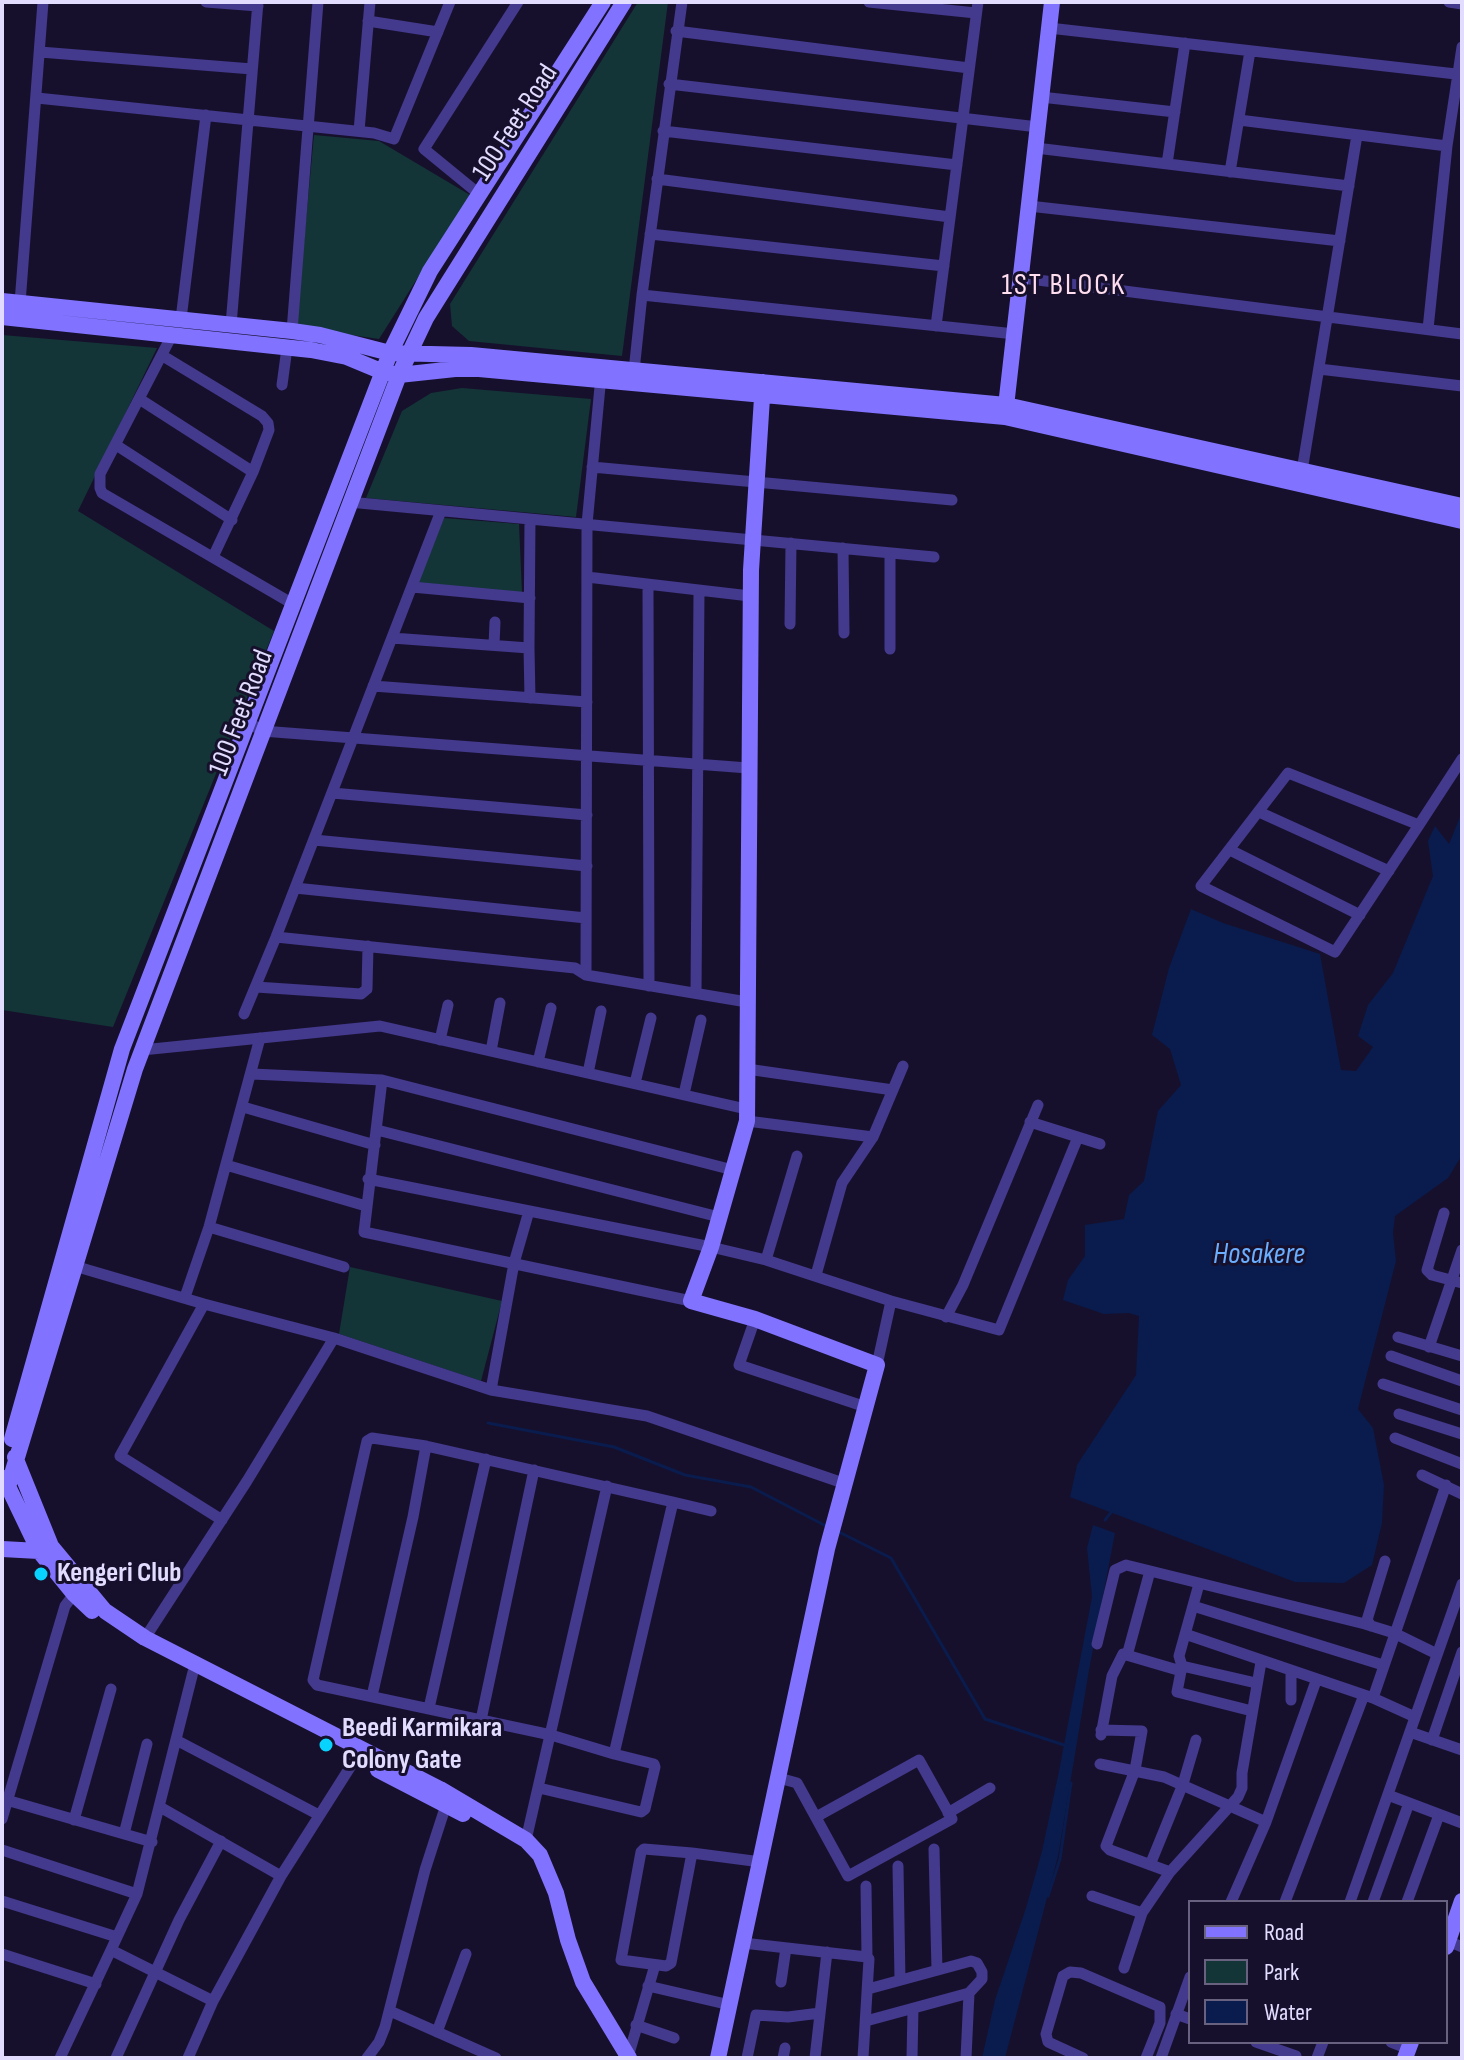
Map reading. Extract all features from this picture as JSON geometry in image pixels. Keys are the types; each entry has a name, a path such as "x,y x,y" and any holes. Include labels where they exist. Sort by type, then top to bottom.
{"main road":[{"name":"100 Feet Road","path":"68,1264 122,1049 349,502 391,373 390,353 430,271 603,2"},
{"name":"100 Feet Road","path":"4,1478 9,1447 68,1264 255,727 293,604 391,373 410,352 426,318 493,208 624,2"},
{"path":"1005,411 1052,2"},
{"path":"2,301 231,325 290,339 391,373 455,369 601,374 634,371 762,388"},
{"path":"2,317 172,335 290,339 320,335 390,353 410,352 601,374 1005,411 1301,478 1462,521"},
{"path":"723,2057 730,2005 827,1549 877,1365 755,1319 691,1301 711,1247 746,1115 750,596 762,388"},
{"path":"1301,478 1462,506"},
{"path":"9,1447 45,1548 105,1611 145,1638 358,1754 521,1849 535,1866 578,1991 617,2058"},
{"path":"4,1478 74,1594 100,1618 193,1672 358,1754 440,1789 526,1840 540,1855 556,1893 583,1982 628,2058"},
{"path":"2,1549 45,1548"},
{"path":"1452,1945 1462,1901"}],"street":[{"path":"20,303 43,2"},
{"path":"206,2 258,4 231,325"},
{"path":"282,385 290,339 318,2"},
{"path":"359,131 370,2"},
{"path":"37,98 359,131 394,139 450,2"},
{"path":"479,194 424,149 518,2"},
{"path":"634,371 682,2"},
{"path":"869,2 977,8 936,326"},
{"path":"1449,2 1462,4"},
{"path":"368,21 438,32"},
{"path":"1049,28 1456,74"},
{"path":"676,31 969,68"},
{"path":"1167,164 1185,43"},
{"path":"1428,329 1447,146 1462,47"},
{"path":"1230,172 1250,51"},
{"path":"40,52 252,69"},
{"path":"669,84 1038,127"},
{"path":"1041,97 1175,112"},
{"path":"181,319 206,115"},
{"path":"1239,120 1447,146"},
{"path":"663,131 957,165"},
{"path":"1301,478 1357,135"},
{"path":"1036,148 1349,186"},
{"path":"657,179 950,217"},
{"path":"1029,206 1340,241"},
{"path":"650,234 944,266"},
{"path":"1022,278 1462,334"},
{"path":"642,295 1015,334"},
{"path":"172,335 98,480 102,493 293,604"},
{"path":"163,356 266,419 269,430 232,520 213,557"},
{"path":"1319,369 1462,386"},
{"path":"586,975 587,524 601,374"},
{"path":"141,400 253,472"},
{"path":"116,445 232,520"},
{"path":"592,467 952,500"},
{"path":"349,502 934,557"},
{"path":"244,1014 441,511"},
{"path":"530,519 530,698"},
{"path":"790,624 791,543"},
{"path":"843,548 844,633"},
{"path":"890,553 890,649"},
{"path":"587,577 750,596"},
{"path":"648,585 649,986"},
{"path":"412,587 530,598"},
{"path":"696,993 699,590"},
{"path":"494,645 495,622"},
{"path":"392,638 529,648"},
{"path":"373,686 587,702"},
{"path":"255,727 353,738 748,768"},
{"path":"1419,825 1288,773 1201,886 1335,952 1389,871 1419,825 1462,759"},
{"path":"332,793 587,815"},
{"path":"1259,812 1389,871"},
{"path":"314,840 587,866"},
{"path":"1230,850 1360,915"},
{"path":"295,888 586,918"},
{"path":"276,937 575,968 586,975 747,1002"},
{"path":"256,987 361,994 367,989 368,946"},
{"path":"491,1051 500,1003"},
{"path":"440,1040 448,1005"},
{"path":"538,1062 551,1008"},
{"path":"588,1073 601,1011"},
{"path":"635,1083 651,1018"},
{"path":"684,1094 701,1020"},
{"path":"142,1050 380,1026 684,1094 746,1115 873,1137"},
{"path":"185,1297 209,1227 260,1038"},
{"path":"816,1275 842,1183 873,1137 903,1066"},
{"path":"747,1069 893,1090"},
{"path":"252,1074 382,1080 733,1170"},
{"path":"382,1080 364,1232 691,1301"},
{"path":"946,1317 963,1285 1038,1105"},
{"path":"243,1107 375,1145"},
{"path":"1030,1122 1100,1144"},
{"path":"377,1130 719,1217"},
{"path":"368,1179 766,1260 891,1301 999,1330 1078,1137"},
{"path":"766,1260 797,1156"},
{"path":"226,1165 366,1206"},
{"path":"491,1390 514,1263 529,1211"},
{"path":"1444,1213 1427,1270 1432,1275 1457,1281"},
{"path":"209,1227 344,1267"},
{"path":"1429,1347 1457,1281 1462,1250"},
{"path":"68,1264 334,1338 491,1390 647,1416 846,1484"},
{"path":"877,1365 891,1301"},
{"path":"204,1304 120,1456 222,1520"},
{"path":"755,1319 739,1365 866,1407"},
{"path":"1398,1337 1462,1356"},
{"path":"145,1638 334,1338"},
{"path":"1391,1356 1462,1381"},
{"path":"1383,1384 1462,1410"},
{"path":"1399,1414 1462,1434"},
{"path":"539,1788 641,1812 645,1809 655,1767 654,1764 551,1735 317,1685 313,1680 367,1441 372,1438 426,1446 711,1511"},
{"path":"1395,1438 1462,1464"},
{"path":"372,1696 426,1446"},
{"path":"429,1708 486,1459"},
{"path":"481,1720 534,1470"},
{"path":"1422,1475 1461,1489"},
{"path":"1286,1900 1383,1665 1446,1485"},
{"path":"526,1840 607,1486"},
{"path":"614,1754 673,1502"},
{"path":"1371,1626 1367,1620 1385,1561"},
{"path":"1097,1644 1115,1570 1126,1565 1371,1626 1394,1633 1437,1654"},
{"path":"1128,1652 1150,1571"},
{"path":"1199,1584 1179,1656 1181,1668 1177,1692 1252,1711"},
{"path":"1351,1900 1462,1584"},
{"path":"2,1819 5,1799 65,1606 74,1594"},
{"path":"1193,1606 1383,1665"},
{"path":"1185,1634 1316,1681 1368,1696 1415,1717"},
{"path":"1432,1740 1462,1652"},
{"path":"1170,1872 1106,1846 1135,1770 1142,1731 1101,1732 1112,1676 1123,1654 1256,1683"},
{"path":"1124,1968 1142,1913 1170,1872 1238,1797 1242,1788 1261,1662"},
{"path":"60,2058 137,1894 193,1672"},
{"path":"1291,1672 1291,1700"},
{"path":"1232,1900 1266,1822 1316,1681"},
{"path":"74,1820 111,1689"},
{"path":"1410,1732 1462,1750"},
{"path":"1150,1865 1183,1784 1196,1740"},
{"path":"178,1741 319,1815"},
{"path":"124,1834 147,1744"},
{"path":"188,2058 213,2001 281,1876 358,1754"},
{"path":"779,1778 797,1783 848,1876 952,1819 919,1760 816,1817"},
{"path":"1100,1764 1183,1784 1266,1822"},
{"path":"948,1813 990,1788"},
{"path":"1388,1795 1462,1823"},
{"path":"5,1799 152,1842"},
{"path":"1374,1900 1409,1803"},
{"path":"367,2058 379,2042 390,2011 425,1870 446,1805"},
{"path":"160,1807 281,1876"},
{"path":"1408,1900 1439,1815"},
{"path":"116,2058 179,1920 221,1841"},
{"path":"692,1853 671,1963 666,1966 624,1961 620,1956 641,1852 648,1848 692,1853 761,1862"},
{"path":"934,1849 937,1970"},
{"path":"2,1850 137,1894"},
{"path":"898,1866 900,1980"},
{"path":"863,2058 869,1959 866,1886"},
{"path":"1092,1896 1142,1913"},
{"path":"2,1901 117,1937"},
{"path":"743,1943 867,1957"},
{"path":"781,1982 786,1948"},
{"path":"111,1950 213,2001"},
{"path":"815,2058 827,1952"},
{"path":"2,1954 96,1984"},
{"path":"437,2032 466,1954"},
{"path":"866,2021 969,1993 982,1979 982,1972 977,1963 965,1962 868,1989"},
{"path":"628,2058 655,1965"},
{"path":"1083,2058 1048,2042 1046,2034 1063,1976 1070,1972 1081,1973 1160,2007 1160,2023 1146,2058"},
{"path":"1161,2058 1188,1982"},
{"path":"648,1986 730,2005"},
{"path":"966,2058 969,1993"},
{"path":"912,2058 913,2009"},
{"path":"390,2011 496,2058"},
{"path":"747,2058 756,2015 788,2017 820,2013"},
{"path":"1176,2014 1188,2018"},
{"path":"636,2025 674,2038"},
{"path":"1261,2044 1296,2057"}],"green space":[{"path":"638,2 668,2 622,356 469,341 452,326 450,304"},
{"path":"314,135 379,141 470,195 379,339 296,327"},
{"path":"2,335 157,348 78,511 274,631 113,1027 2,1010"},
{"path":"462,388 591,399 576,517 366,498 402,411 431,393"},
{"path":"444,518 519,524 522,593 417,584"},
{"path":"350,1267 502,1301 481,1381 339,1334"}],"water":[{"name":"Hosakere","path":"1462,812 1462,1155 1448,1178 1395,1216 1396,1261 1358,1409 1373,1428 1384,1485 1382,1523 1372,1565 1344,1583 1295,1582 1070,1497 1077,1465 1136,1375 1139,1316 1129,1313 1104,1314 1063,1300 1068,1280 1085,1256 1085,1225 1124,1219 1129,1195 1144,1181 1158,1111 1181,1085 1170,1049 1152,1035 1169,968 1191,909 1223,923 1320,954 1341,1070 1356,1071 1373,1047 1358,1036 1368,1005 1393,973 1433,876 1428,841 1435,826 1449,844"},
{"path":"1093,1525 1115,1533 1058,1856 1005,2058 982,2058 995,2000 1042,1851 1059,1771 1092,1597 1087,1548"}],"waterway":[{"path":"488,1423 614,1447 685,1475 751,1487 826,1526"},
{"path":"1105,1520 1113,1510"},
{"path":"837,1531 891,1558 985,1719 1067,1746"},
{"path":"1048,1896 1060,1859 1071,1783"}],"place":[{"name":"Kengeri Club","path":"41,1574"},
{"name":"Beedi Karmikara Colony Gate","path":"326,1745"}],"district":[{"name":"1ST BLOCK","path":"1064,286"}]}
